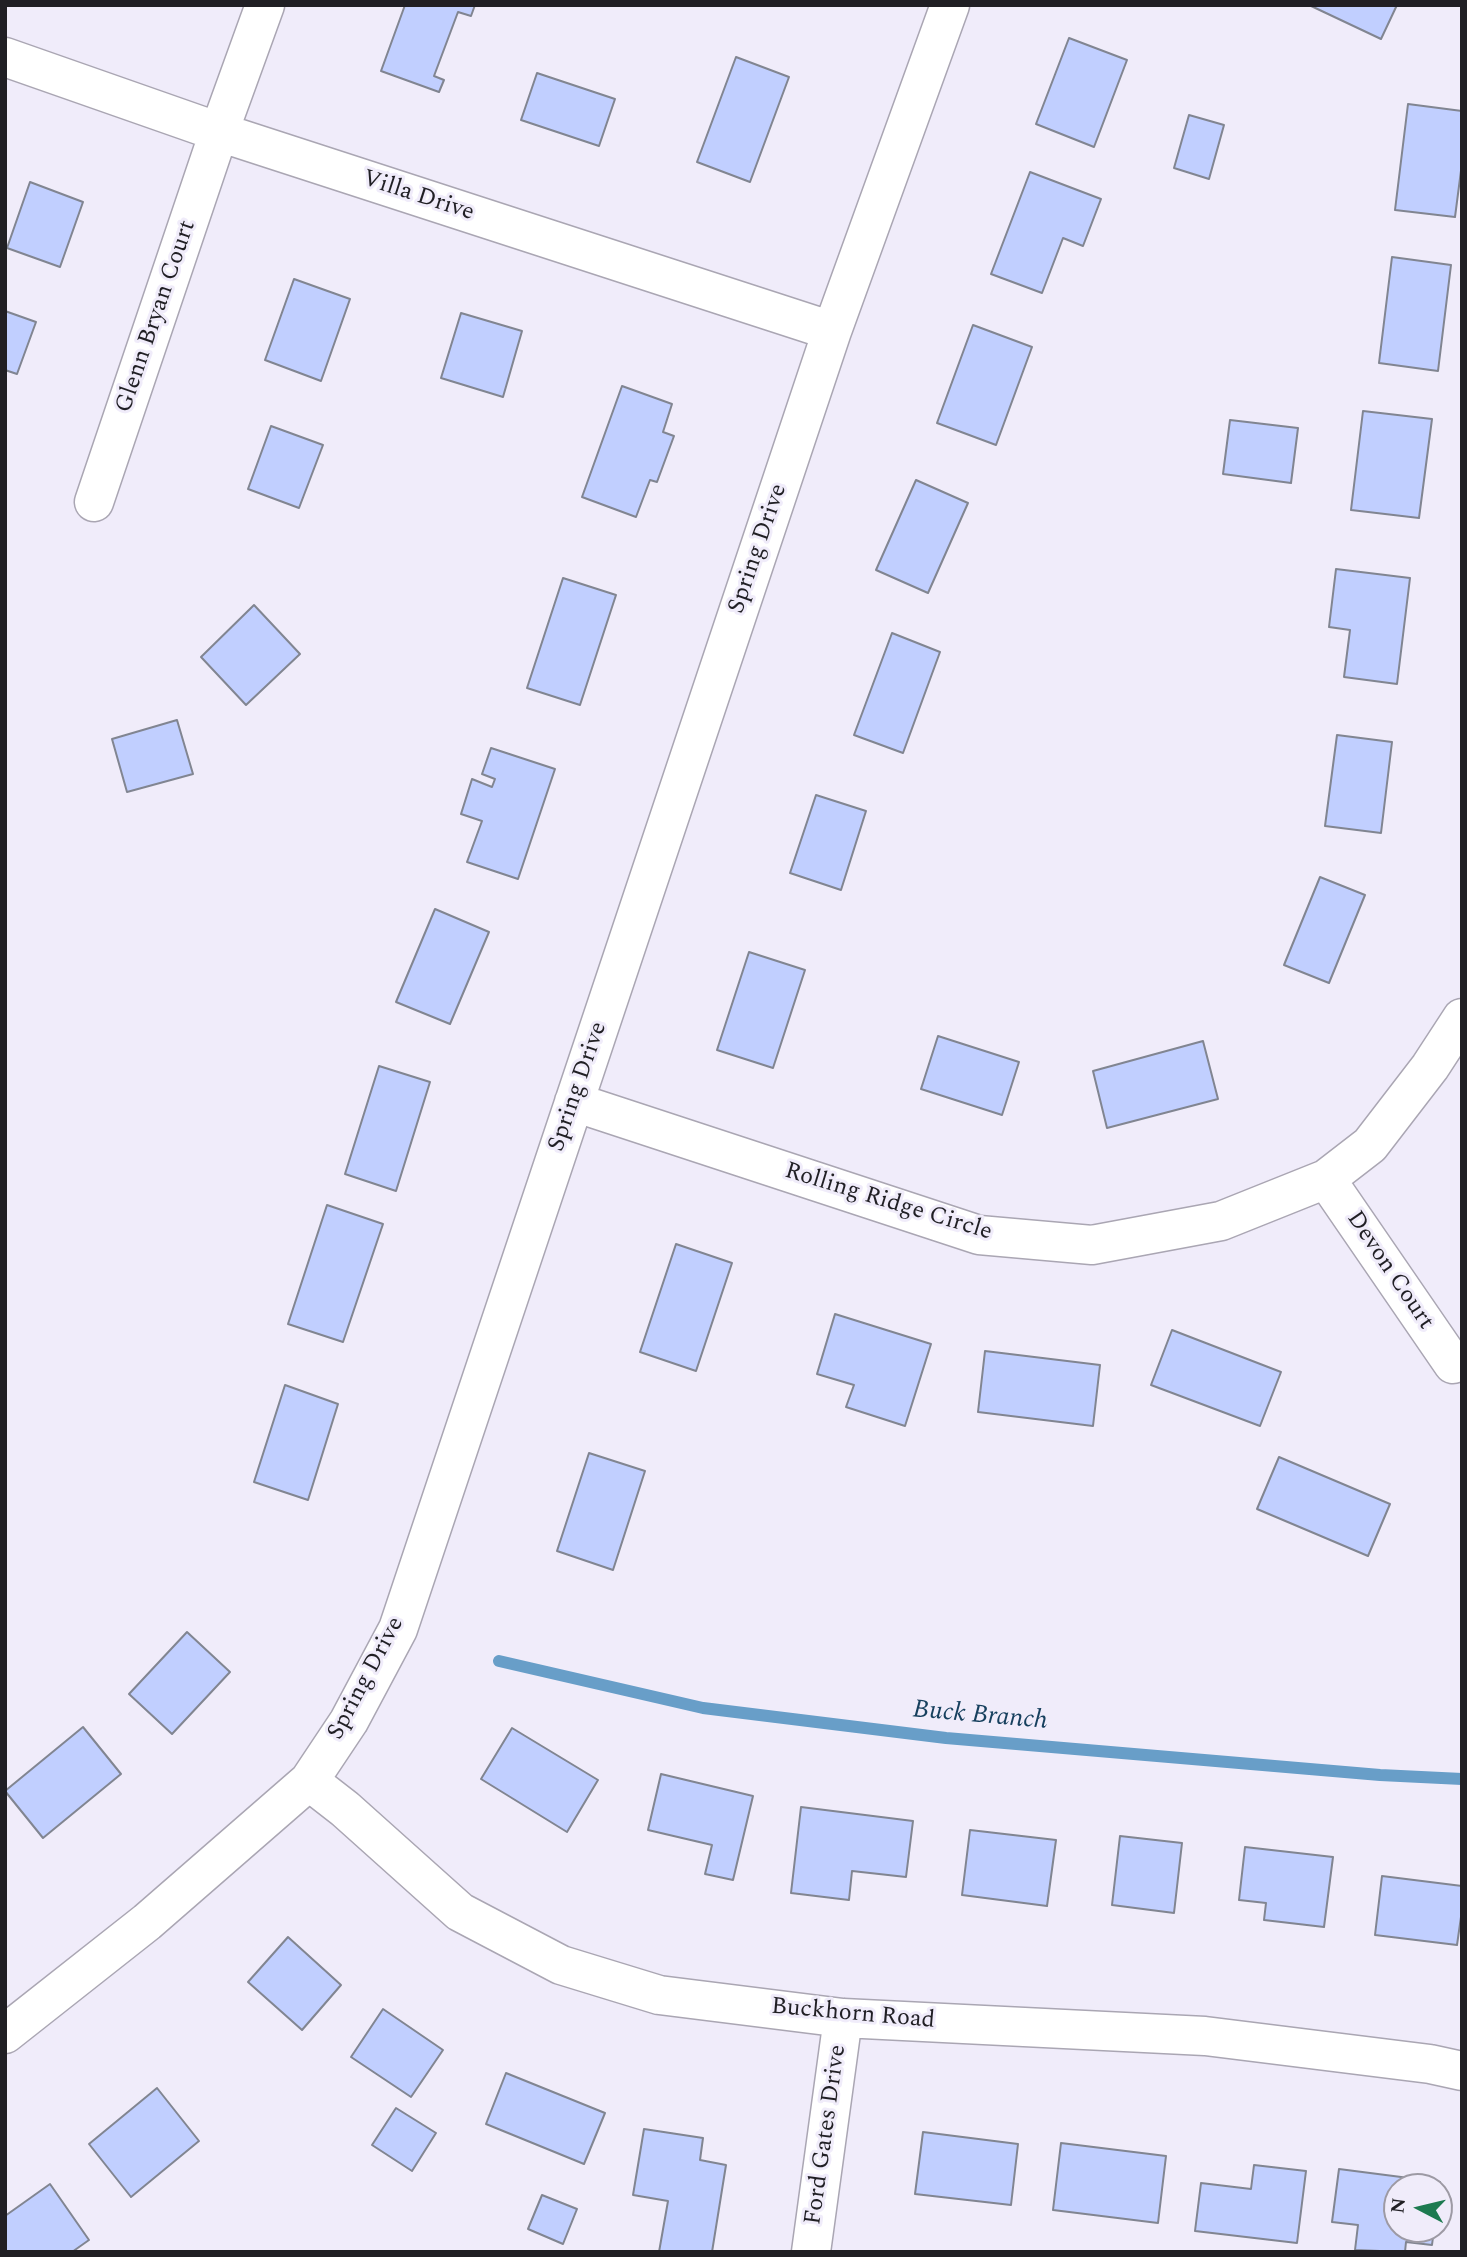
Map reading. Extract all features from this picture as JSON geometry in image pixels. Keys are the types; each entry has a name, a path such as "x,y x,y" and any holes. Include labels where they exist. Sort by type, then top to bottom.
{"street":[{"name":"Glenn Bryan Court","path":"94,502 219,132 265,5"},
{"name":"Spring Drive","path":"5,2035 147,1922 309,1781 349,1721 398,1629 832,331 950,5"},
{"name":"Villa Drive","path":"5,57 219,132 832,331"},
{"name":"Rolling Ridge Circle","path":"574,1102 979,1235 1093,1245 1221,1221 1326,1179 1370,1145 1430,1067 1462,1018"},
{"name":"Devon Court","path":"1326,1179 1453,1364"},
{"name":"Buckhorn Road","path":"309,1781 460,1912 561,1965 659,1995 842,2018 1205,2036 1430,2064 1462,2071"},
{"name":"Ford Gates Drive","path":"811,2252 842,2018"}],"building":[{"path":"405,5 475,5 471,16 458,12 434,76 444,80 439,92 381,71"},
{"path":"1309,5 1397,5 1381,39"},
{"path":"1069,38 1127,60 1094,147 1036,124"},
{"path":"736,57 789,77 750,182 697,162"},
{"path":"537,73 615,99 599,146 521,120"},
{"path":"1408,104 1462,111 1462,163 1455,217 1395,210"},
{"path":"1189,115 1224,125 1209,179 1174,168"},
{"path":"1030,172 1101,199 1083,246 1063,238 1042,293 991,274"},
{"path":"30,182 83,202 60,267 7,248"},
{"path":"1392,257 1451,265 1438,371 1379,363"},
{"path":"294,279 350,299 321,381 265,360"},
{"path":"5,311 36,322 17,374 5,370"},
{"path":"461,313 522,331 503,397 441,378"},
{"path":"973,325 1032,347 996,445 937,423"},
{"path":"622,386 672,404 663,432 674,436 657,482 650,480 636,517 582,497"},
{"path":"1363,411 1432,419 1419,518 1351,510"},
{"path":"1230,420 1298,428 1291,483 1223,474"},
{"path":"271,426 323,445 299,508 248,489"},
{"path":"916,480 968,503 928,593 876,570"},
{"path":"1336,569 1410,578 1397,684 1344,677 1350,630 1329,627"},
{"path":"563,578 616,595 580,705 527,688"},
{"path":"254,605 300,654 246,705 201,657"},
{"path":"892,633 940,652 903,753 854,735"},
{"path":"177,720 193,774 127,792 112,739"},
{"path":"1337,735 1392,742 1381,833 1325,826"},
{"path":"491,748 555,769 518,879 467,862 482,821 461,814 472,779 492,787 495,779 482,774"},
{"path":"816,795 866,811 841,890 790,873"},
{"path":"1320,877 1365,895 1329,983 1284,965"},
{"path":"435,909 489,932 450,1024 396,1002"},
{"path":"749,952 805,970 773,1068 717,1050"},
{"path":"938,1036 1019,1062 1002,1115 921,1089"},
{"path":"1203,1041 1218,1099 1107,1128 1093,1071"},
{"path":"379,1066 430,1082 396,1191 345,1174"},
{"path":"327,1205 383,1224 343,1342 288,1324"},
{"path":"676,1244 732,1263 696,1371 640,1352"},
{"path":"835,1314 931,1344 905,1426 846,1407 854,1385 817,1374"},
{"path":"1172,1330 1281,1372 1260,1426 1151,1385"},
{"path":"985,1351 1100,1365 1093,1426 978,1412"},
{"path":"285,1385 338,1404 308,1500 254,1482"},
{"path":"589,1453 645,1471 613,1570 557,1551"},
{"path":"1279,1457 1390,1504 1368,1556 1257,1509"},
{"path":"187,1632 230,1672 172,1734 129,1694"},
{"path":"83,1727 121,1774 43,1838 5,1791"},
{"path":"512,1728 598,1780 567,1832 481,1779"},
{"path":"661,1774 753,1796 733,1880 705,1874 712,1845 648,1830"},
{"path":"801,1807 913,1821 906,1877 852,1871 849,1900 791,1893"},
{"path":"970,1830 1056,1840 1047,1906 962,1895"},
{"path":"1120,1836 1182,1843 1174,1913 1112,1905"},
{"path":"1245,1847 1333,1857 1324,1927 1264,1920 1266,1903 1239,1900"},
{"path":"1382,1876 1462,1886 1457,1945 1375,1935"},
{"path":"288,1937 341,1985 302,2030 248,1982"},
{"path":"383,2009 443,2050 411,2097 351,2057"},
{"path":"506,2073 605,2113 584,2164 486,2124"},
{"path":"157,2088 199,2141 131,2197 89,2144"},
{"path":"396,2108 436,2133 412,2171 372,2145"},
{"path":"644,2129 703,2138 700,2160 726,2165 712,2252 659,2252 668,2201 633,2195"},
{"path":"923,2132 1018,2144 1011,2205 915,2194"},
{"path":"1061,2143 1166,2156 1158,2223 1053,2210"},
{"path":"1254,2165 1306,2171 1297,2243 1195,2231 1201,2183 1251,2189"},
{"path":"1339,2169 1383,2175 1383,2243 1406,2243 1405,2252 1355,2250 1358,2225 1332,2222"},
{"path":"50,2184 89,2240 72,2252 5,2252 5,2216"},
{"path":"542,2195 577,2209 563,2244 528,2229"}],"waterway":[{"name":"Buck Branch","path":"499,1661 703,1708 946,1738 1380,1775 1462,1779"}]}
